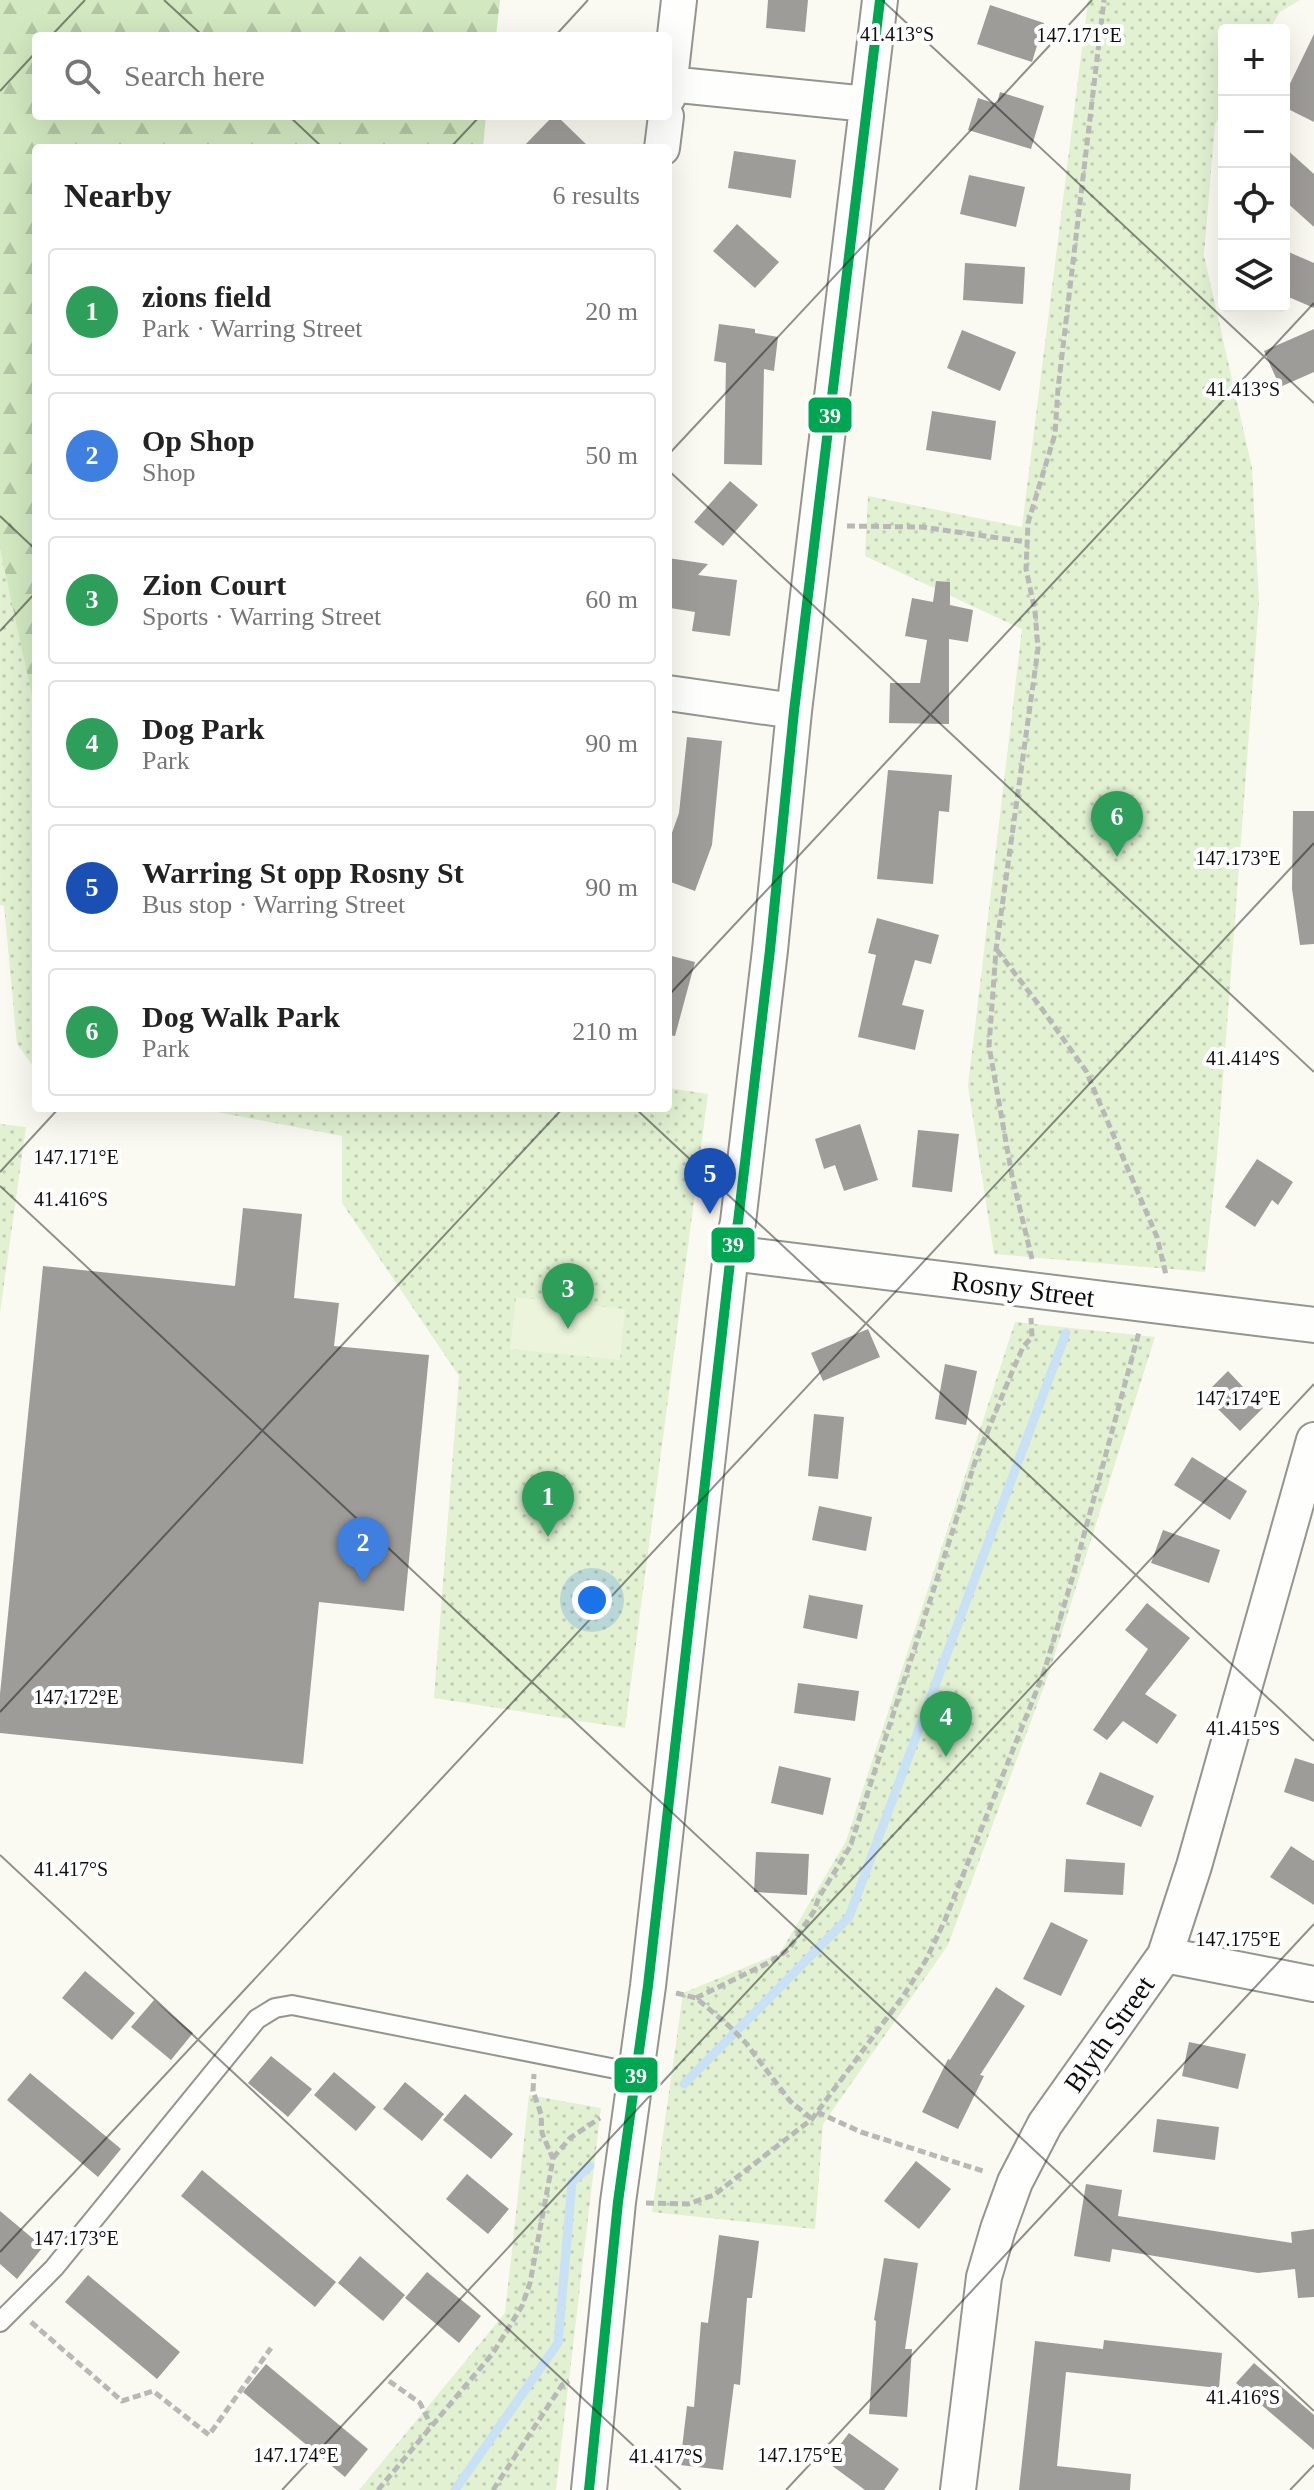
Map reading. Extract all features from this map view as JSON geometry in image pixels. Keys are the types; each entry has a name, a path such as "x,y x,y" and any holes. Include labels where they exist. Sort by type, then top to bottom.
{"street":[{"path":"672,63 679,0"},
{"path":"589,2490 618,2202 648,1986 731,1253 738,1222 770,950 794,711 880,0"},
{"path":"672,99 867,104"},
{"path":"662,144 665,120"},
{"path":"672,694 794,711"},
{"name":"Rosny Street","path":"731,1253 1314,1325"},
{"name":"Blyth Street","path":"958,2490 984,2277 998,2229 1015,2182 1045,2124 1165,1955 1194,1866 1314,1440"},
{"path":"1165,1955 1314,1984"}],"lane":[{"path":"0,2322 54,2268 257,2019 275,2008 292,2005 534,2053 634,2087"}],"path":[{"path":"696,1998 772,1961 789,1949 850,1847 975,1462 1023,1347 1032,1337 1031,1317 1041,1292 1012,1176 989,1046 996,950 1038,649 1035,611 1026,569 1028,523 1055,434 1104,0"},
{"path":"818,524 922,527 1027,542"},
{"path":"618,2202 688,2204 714,2195 812,2119 904,1995 926,1960 945,1920 1044,1672 1160,1305 1157,1237 1086,1071 996,950"},
{"path":"648,1986 696,1998 745,2042 790,2101 812,2119"},
{"path":"534,2053 533,2091 541,2114 542,2133 553,2159"},
{"path":"378,2490 493,2353 522,2306 530,2283 553,2159 570,2138 634,2087"},
{"path":"817,2112 861,2132 1015,2182"},
{"path":"15,2308 122,2401 153,2391 209,2435 271,2348"},
{"path":"493,2490 562,2385 602,2364"},
{"path":"389,2381 420,2403 431,2426"}],"green space":[{"path":"0,0 500,0 496,32 32,32 32,120 486,120 483,144 32,144 32,695 0,549"},
{"path":"1088,0 1300,0 1280,12 1273,24 1218,24 1218,119 1215,124 1204,255 1252,468 1259,602 1217,1157 1205,1272 994,1254 968,1086 1022,629 865,556 868,496 1022,527"},
{"path":"0,549 32,690 32,1065 17,1044 4,906 0,905"},
{"path":"672,1089 708,1094 625,1728 434,1698 459,1376 342,1203 342,1136 218,1112 672,1112"},
{"path":"0,1124 26,1127 0,1313"},
{"path":"516,1297 625,1309 620,1360 510,1349"},
{"path":"1015,1322 1155,1337 1049,1673 948,1945 823,2124 815,2229 652,2212 683,1993 780,1953 846,1841"},
{"path":"529,2095 601,2108 556,2490 359,2490 505,2313"}],"building":[{"path":"768,0 808,0 805,32 766,28"},
{"path":"990,5 1044,23 1032,62 977,44"},
{"path":"1314,34 1314,122 1290,110 1290,84"},
{"path":"1000,92 1044,106 1031,149 968,130 978,98 997,104"},
{"path":"549,120 561,120 586,144 526,144"},
{"path":"734,151 796,160 791,198 728,188"},
{"path":"1290,152 1314,174 1314,227 1290,205"},
{"path":"969,175 1025,187 1016,227 960,214"},
{"path":"737,224 779,262 755,288 713,251"},
{"path":"1290,253 1314,263 1314,308 1290,298"},
{"path":"965,263 1025,267 1023,304 963,300"},
{"path":"719,324 755,329 755,333 778,337 774,371 764,369 762,465 724,464 726,363 714,361"},
{"path":"1314,329 1314,372 1280,387 1264,351"},
{"path":"962,330 1016,352 1000,391 947,368"},
{"path":"932,411 996,421 991,460 926,450"},
{"path":"730,481 758,505 723,546 694,522"},
{"path":"672,559 708,564 698,575 737,580 730,636 692,631 695,612 672,608"},
{"path":"936,581 950,582 950,605 973,610 968,642 949,639 949,724 889,723 890,683 920,683 927,640 905,636 912,598 933,602"},
{"path":"687,737 722,741 712,845 695,891 672,882 672,833 679,813"},
{"path":"888,770 952,775 949,812 939,811 933,884 877,879"},
{"path":"1293,811 1314,811 1314,944 1300,945 1292,889"},
{"path":"877,918 939,935 931,964 915,960 902,1005 924,1010 915,1050 858,1037 876,955 868,953"},
{"path":"672,956 695,962 675,1036 672,1036"},
{"path":"860,1124 878,1180 844,1191 835,1165 824,1169 815,1139"},
{"path":"918,1130 959,1134 952,1192 912,1187"},
{"path":"1257,1159 1293,1182 1278,1205 1272,1200 1255,1227 1225,1207"},
{"path":"243,1208 302,1214 294,1298 339,1303 334,1346 429,1355 404,1611 319,1602 303,1764 0,1733 0,1694 43,1266 235,1286"},
{"path":"868,1329 880,1357 823,1381 811,1353"},
{"path":"945,1364 977,1371 966,1425 935,1419"},
{"path":"1228,1371 1263,1408 1240,1431 1204,1395"},
{"path":"814,1414 844,1417 838,1479 808,1476"},
{"path":"1192,1457 1247,1491 1230,1520 1174,1485"},
{"path":"819,1506 872,1517 866,1551 812,1540"},
{"path":"1163,1530 1220,1550 1209,1583 1151,1563"},
{"path":"809,1595 863,1605 857,1639 803,1628"},
{"path":"1147,1603 1190,1638 1145,1694 1177,1715 1157,1744 1123,1721 1107,1740 1093,1730 1148,1649 1125,1630"},
{"path":"798,1683 859,1691 855,1721 794,1713"},
{"path":"1295,1758 1314,1764 1314,1802 1284,1792"},
{"path":"779,1766 831,1778 823,1815 771,1803"},
{"path":"1100,1772 1154,1796 1141,1827 1086,1804"},
{"path":"1291,1846 1314,1861 1314,1905 1270,1877"},
{"path":"756,1852 809,1854 807,1895 754,1892"},
{"path":"1066,1859 1125,1863 1123,1895 1064,1892"},
{"path":"1051,1922 1088,1940 1061,1996 1023,1979"},
{"path":"85,1971 135,2013 112,2040 62,1998"},
{"path":"996,1987 1025,2006 980,2075 984,2076 958,2129 922,2112 948,2059"},
{"path":"154,2000 193,2033 171,2060 131,2027"},
{"path":"1189,2042 1246,2054 1238,2089 1182,2076"},
{"path":"271,2056 312,2089 288,2117 248,2083"},
{"path":"334,2072 376,2107 356,2131 314,2095"},
{"path":"30,2073 121,2149 98,2177 7,2100"},
{"path":"405,2082 444,2114 422,2141 383,2109"},
{"path":"465,2094 513,2134 491,2159 443,2120"},
{"path":"1157,2119 1219,2127 1215,2160 1153,2152"},
{"path":"916,2161 951,2189 919,2229 884,2201"},
{"path":"202,2170 336,2282 315,2307 181,2196"},
{"path":"467,2174 509,2209 488,2234 446,2199"},
{"path":"1086,2184 1122,2190 1118,2216 1292,2243 1291,2232 1314,2229 1314,2297 1298,2298 1295,2269 1258,2273 1112,2249 1110,2262 1074,2256"},
{"path":"0,2211 43,2247 17,2279 0,2264"},
{"path":"719,2235 759,2241 752,2298 747,2298 740,2385 734,2384 723,2470 680,2465 687,2406 694,2407 701,2322 708,2323"},
{"path":"360,2256 405,2295 383,2321 338,2283"},
{"path":"884,2258 918,2263 905,2349 912,2349 907,2417 869,2414 874,2320"},
{"path":"427,2272 481,2316 459,2343 405,2298"},
{"path":"88,2275 180,2352 157,2379 65,2302"},
{"path":"1104,2340 1222,2353 1219,2388 1066,2372 1057,2466 1131,2474 1130,2490 1019,2490 1035,2341 1103,2349"},
{"path":"1254,2363 1314,2415 1314,2450 1236,2383"},
{"path":"266,2364 368,2449 345,2477 243,2392"},
{"path":"849,2433 899,2469 884,2490 865,2490 827,2462"}],"waterway":[{"path":"684,2084 849,1917 1066,1333"},
{"path":"455,2490 558,2343 572,2182 590,2166"}],"transit line":[{"name":"39","path":"589,2490 618,2202 648,1986 731,1253 738,1222 770,950 794,711 880,0"}],"place":[{"name":"Dog Walk Park","path":"1117,857"},
{"name":"Warring St opp Rosny St","path":"710,1214"},
{"name":"Zion Court","path":"568,1329"},
{"name":"zions field","path":"548,1537"},
{"name":"Op Shop","path":"363,1583"},
{"name":"Dog Park","path":"946,1757"}]}
